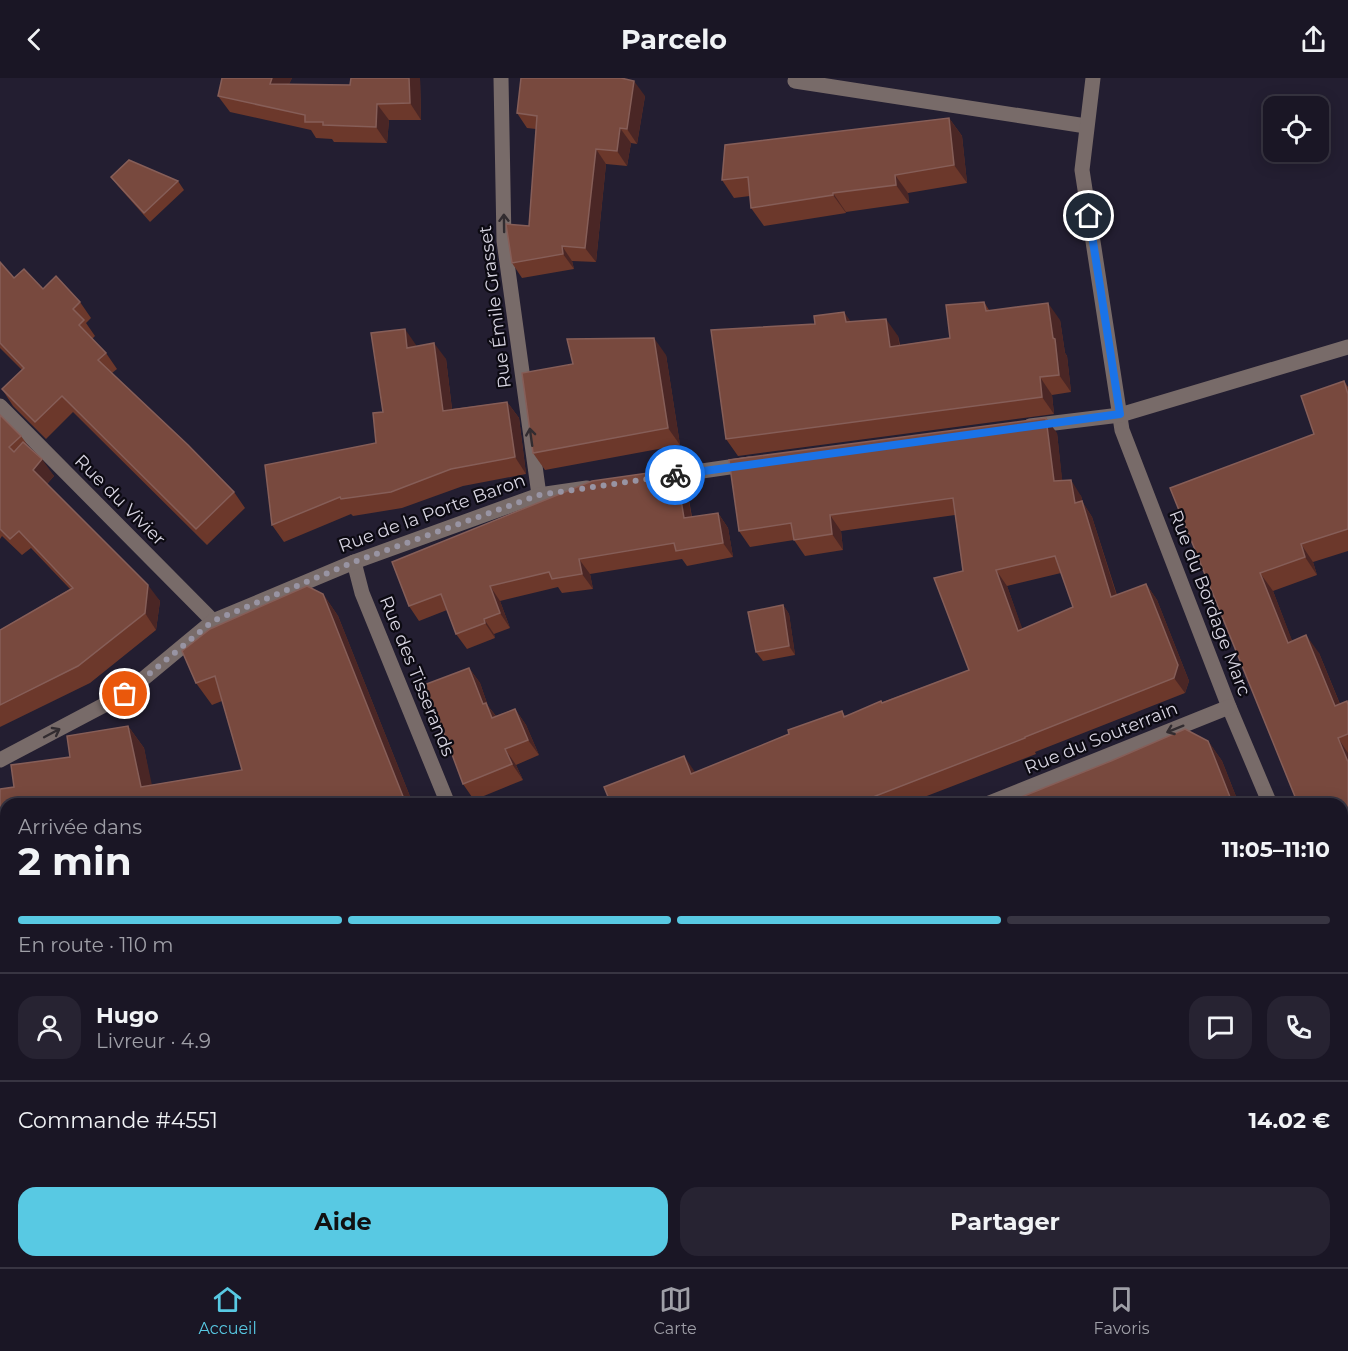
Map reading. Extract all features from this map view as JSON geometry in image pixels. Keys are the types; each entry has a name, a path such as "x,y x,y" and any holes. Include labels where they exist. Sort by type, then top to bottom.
{"street":[{"name":"Rue Émile Grasset","path":"501,78 504,241 539,495"},
{"path":"796,78 795,81 1086,126"},
{"name":"Rue du Bordage Marc","path":"1093,78 1082,170 1122,430 1229,707 1267,798"},
{"path":"1013,429 1120,414 1348,347"},
{"name":"Rue du Vivier","path":"0,406 213,621"},
{"path":"644,480 760,463"},
{"name":"Rue de la Porte Baron","path":"0,760 125,694 213,621 354,562 539,495 597,486"},
{"name":"Rue des Tisserands","path":"354,562 362,593 446,798"},
{"name":"Rue du Souterrain","path":"1002,798 1229,707"}],"building":[{"path":"222,78 272,78 270,84 350,85 351,78 409,78 410,103 377,104 376,127 323,125 323,122 305,122 305,115 218,96"},
{"path":"521,78 621,78 634,81 627,129 620,128 617,151 596,149 585,248 562,246 563,254 512,263 506,224 529,226 537,116 517,113"},
{"path":"949,118 954,165 895,175 896,185 833,193 833,195 751,208 748,177 722,180 725,145"},
{"path":"129,160 178,181 144,213 111,177"},
{"path":"0,262 14,278 24,269 43,289 56,276 80,302 73,309 84,320 79,325 106,353 98,360 234,492 196,529 62,396 35,422 2,389 24,368 0,343"},
{"path":"984,302 986,311 1048,303 1059,375 1040,377 1042,397 726,439 711,330 815,324 814,316 844,312 846,322 886,319 890,347 950,338 946,305"},
{"path":"405,329 407,348 434,343 443,411 507,402 515,457 451,469 391,492 341,499 340,497 272,525 265,465 376,443 373,413 383,412 371,333"},
{"path":"654,338 668,428 533,453 522,373 573,364 567,339"},
{"path":"1344,381 1348,394 1348,529 1301,544 1305,557 1260,573 1288,643 1306,635 1335,706 1347,701 1348,734 1338,738 1348,762 1348,798 1296,798 1170,488 1314,434 1301,396"},
{"path":"0,415 21,436 9,447 14,452 23,442 42,459 33,470 148,585 145,613 78,666 0,705 0,630 73,588 19,531 10,539 0,529"},
{"path":"1046,418 1054,481 1071,480 1075,503 1082,501 1111,597 1146,584 1178,665 1174,678 870,798 609,798 604,787 684,756 691,774 789,734 788,730 842,711 844,717 881,701 882,703 969,670 934,578 963,571 953,498 830,515 832,534 794,540 791,523 739,531 729,460","holes":["1055,556 1073,607 1018,631 996,570"]},
{"path":"676,469 684,518 718,513 723,543 676,551 674,543 579,559 582,574 552,579 549,572 490,586 500,613 484,619 485,623 456,634 441,594 409,606 392,562 592,481"},
{"path":"307,586 323,594 404,798 0,798 0,789 14,787 11,765 70,757 67,736 128,726 141,787 242,770 215,676 196,683 182,651 210,629"},
{"path":"783,605 789,646 756,652 748,612"},
{"path":"469,668 483,704 486,703 492,718 515,709 528,740 505,749 512,764 463,784 424,685"},
{"path":"1185,729 1208,741 1230,797 1019,798"}],"way so far":[{"path":"125,694 213,621 354,562 539,495 675,475"}],"route":[{"path":"675,475 1120,414 1089,216"}]}
